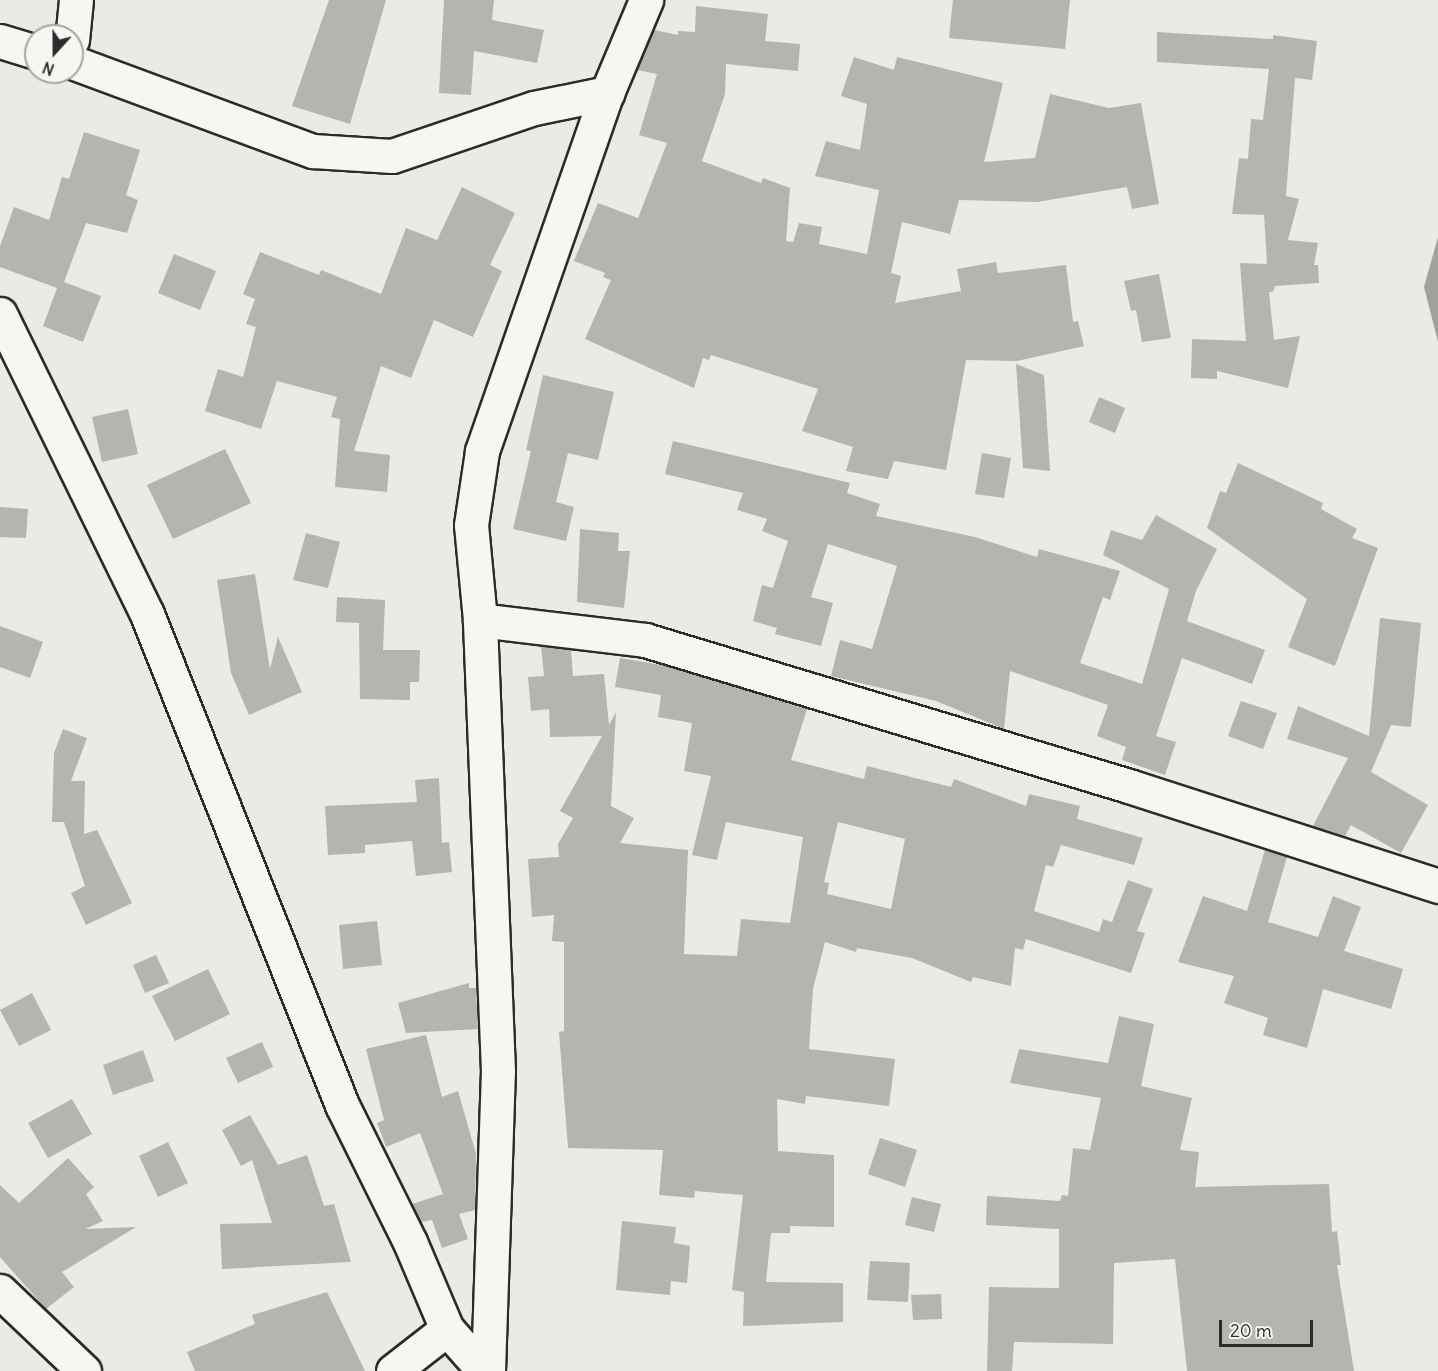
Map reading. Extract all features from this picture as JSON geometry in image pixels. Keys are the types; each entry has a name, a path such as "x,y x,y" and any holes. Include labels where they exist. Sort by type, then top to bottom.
{"street":[{"path":"74,24 76,0"},
{"path":"486,1371 498,1071 480,620 471,525 482,451 607,93 646,0"},
{"path":"0,41 24,48"},
{"path":"84,67 313,151 392,156 534,108 607,93"},
{"path":"0,314 147,614 342,1105 410,1242 447,1329 486,1371"},
{"path":"480,620 645,640 1129,786 1438,886"},
{"path":"0,1291 84,1371"},
{"path":"393,1371 447,1329"}],"shaded area":[{"path":"1438,237 1438,342 1424,287"}],"building":[{"path":"329,0 386,0 350,124 292,106"},
{"path":"444,0 494,0 492,20 544,30 537,63 474,51 471,95 439,93"},
{"path":"953,0 1070,0 1065,49 949,38"},
{"path":"696,6 768,14 765,41 800,44 798,71 726,64 725,94 702,161 761,183 763,178 790,188 786,241 793,242 799,223 822,227 819,244 867,254 879,190 815,176 826,141 860,150 867,104 841,96 854,57 894,70 897,57 1003,83 984,162 1035,158 1050,94 1109,108 1141,103 1159,204 1132,209 1127,187 1037,202 959,200 950,234 902,222 891,273 901,276 895,303 961,291 957,269 996,262 998,273 1066,265 1073,322 1078,321 1084,346 1017,361 966,360 946,470 894,461 888,479 846,471 853,447 802,431 818,389 711,355 709,360 703,358 694,388 585,339 611,280 603,277 605,273 574,261 598,203 638,218 667,143 639,135 657,74 637,70 654,30 678,35 678,31 695,32"},
{"path":"1157,32 1273,39 1273,35 1317,41 1312,80 1295,78 1286,196 1299,199 1288,240 1318,243 1314,265 1318,265 1319,283 1275,286 1273,292 1269,292 1274,340 1300,336 1288,388 1217,371 1217,379 1191,378 1192,339 1246,341 1240,263 1267,264 1264,215 1232,214 1239,158 1248,159 1251,119 1263,120 1269,69 1157,62"},
{"path":"84,132 140,150 126,195 138,200 127,233 86,223 64,282 101,296 83,342 43,326 57,288 0,267 0,246 14,207 49,220 62,177 69,179"},
{"path":"462,187 515,213 490,265 502,271 473,337 434,320 411,378 381,366 354,451 390,455 387,492 335,487 340,419 331,417 337,397 277,381 261,429 205,411 218,369 243,377 256,327 246,324 255,299 243,294 260,252 319,275 321,270 381,294 406,228 437,240"},
{"path":"174,254 216,271 200,310 158,293"},
{"path":"1159,274 1171,338 1142,342 1136,310 1131,311 1124,281"},
{"path":"1016,364 1044,375 1050,471 1023,468"},
{"path":"543,375 614,392 598,460 568,453 556,502 574,507 566,541 513,529 531,451 526,450"},
{"path":"1099,397 1125,408 1115,433 1089,422"},
{"path":"128,409 138,454 102,462 92,417"},
{"path":"673,441 850,483 847,493 880,504 876,516 975,537 1037,557 1039,549 1120,571 1110,600 1103,597 1080,663 1142,684 1169,589 1103,555 1111,530 1142,540 1156,515 1217,549 1196,591 1187,621 1265,650 1252,684 1182,658 1156,736 1176,742 1165,775 1122,760 1126,747 1097,736 1108,705 1010,671 1004,729 936,701 831,676 840,640 872,649 897,566 828,544 811,597 833,603 821,646 775,634 777,628 753,621 762,585 773,588 788,541 762,531 767,519 737,510 743,493 665,474"},
{"path":"225,449 251,503 173,539 147,485"},
{"path":"982,453 1011,458 1004,498 975,494"},
{"path":"1238,463 1323,503 1321,509 1357,529 1352,538 1378,548 1335,666 1288,647 1307,599 1207,528 1220,491 1226,493"},
{"path":"0,507 28,509 26,538 0,537"},
{"path":"580,529 619,533 618,551 630,551 624,608 577,602"},
{"path":"306,533 340,542 328,588 293,580"},
{"path":"255,574 270,669 278,637 302,692 249,715 231,673 217,580"},
{"path":"337,597 385,600 383,650 420,650 419,682 410,682 410,700 360,699 359,623 336,622"},
{"path":"1380,618 1421,623 1411,727 1391,725 1371,772 1428,805 1401,853 1351,825 1345,836 1313,826 1348,758 1287,739 1298,706 1369,736"},
{"path":"0,626 43,642 30,678 0,667"},
{"path":"541,646 571,650 573,676 604,674 609,725 616,712 611,806 634,818 620,843 688,850 684,954 737,956 741,919 790,923 803,837 726,822 717,860 692,855 711,776 684,771 692,723 658,717 661,695 615,687 620,658 667,666 807,709 791,760 864,779 867,766 951,787 954,779 1026,806 1029,794 1080,806 1077,819 1143,838 1134,865 1061,845 1053,867 1046,865 1034,911 1099,932 1103,919 1112,922 1128,880 1153,889 1137,931 1145,933 1131,973 1026,939 1023,950 1015,948 1011,986 973,977 971,982 912,958 857,948 856,952 825,942 813,989 809,1049 895,1059 889,1106 806,1096 805,1104 777,1099 778,1151 834,1155 834,1227 790,1226 790,1233 771,1233 766,1282 843,1283 843,1322 743,1326 744,1292 732,1290 743,1195 695,1191 694,1198 659,1195 663,1150 568,1148 559,1032 564,1031 564,942 552,941 554,915 532,917 528,859 559,857 558,844 573,818 560,811 602,736 550,737 549,709 531,711 528,677 544,676","holes":["838,822 905,839 891,909 827,894 829,883 824,882"]},
{"path":"1241,701 1277,713 1263,749 1228,736"},
{"path":"63,729 87,738 71,781 85,781 84,834 97,830 132,903 86,925 71,893 85,886 64,822 52,822 54,753"},
{"path":"439,778 442,843 449,842 452,872 416,876 412,841 365,845 365,853 328,855 325,806 417,802 415,780"},
{"path":"1265,850 1287,857 1268,922 1318,937 1333,896 1361,907 1344,951 1403,969 1391,1009 1323,989 1307,1048 1263,1035 1268,1018 1224,1003 1234,976 1178,962 1203,896 1247,911"},
{"path":"377,921 382,965 343,969 339,925"},
{"path":"156,955 169,983 145,993 133,965"},
{"path":"208,969 230,1014 175,1041 152,996"},
{"path":"469,983 469,988 476,988 478,1029 406,1033 398,1003"},
{"path":"32,993 51,1030 19,1046 0,1010"},
{"path":"1119,1016 1154,1024 1141,1086 1192,1098 1180,1150 1199,1152 1195,1187 1329,1184 1332,1232 1337,1231 1341,1265 1337,1265 1354,1371 1187,1371 1175,1259 1114,1263 1113,1344 1014,1342 1012,1371 987,1371 989,1287 1059,1288 1059,1229 986,1225 987,1196 1060,1201 1062,1195 1068,1196 1073,1148 1090,1150 1101,1098 1010,1083 1019,1049 1108,1063"},
{"path":"426,1035 442,1097 458,1091 476,1154 475,1210 459,1214 468,1239 442,1248 432,1220 421,1222 412,1204 443,1194 420,1133 386,1147 377,1123 384,1120 366,1049"},
{"path":"262,1042 273,1067 238,1083 226,1058"},
{"path":"143,1050 154,1081 113,1095 103,1065"},
{"path":"72,1099 92,1134 48,1158 28,1123"},
{"path":"250,1115 278,1165 307,1155 324,1206 334,1204 351,1262 222,1269 220,1224 272,1223 252,1160 241,1166 222,1130"},
{"path":"880,1138 917,1150 905,1187 868,1174"},
{"path":"168,1142 188,1183 158,1197 139,1156"},
{"path":"68,1158 94,1187 86,1194 103,1221 85,1229 136,1227 62,1272 74,1287 46,1309 0,1257 0,1185 19,1203"},
{"path":"912,1197 941,1204 934,1232 905,1225"},
{"path":"622,1221 676,1227 674,1243 690,1246 687,1283 671,1281 670,1295 616,1290"},
{"path":"870,1261 910,1263 908,1302 867,1300"},
{"path":"327,1292 365,1371 195,1371 187,1352 255,1324 252,1315"},
{"path":"941,1294 942,1319 913,1320 911,1295"}]}
